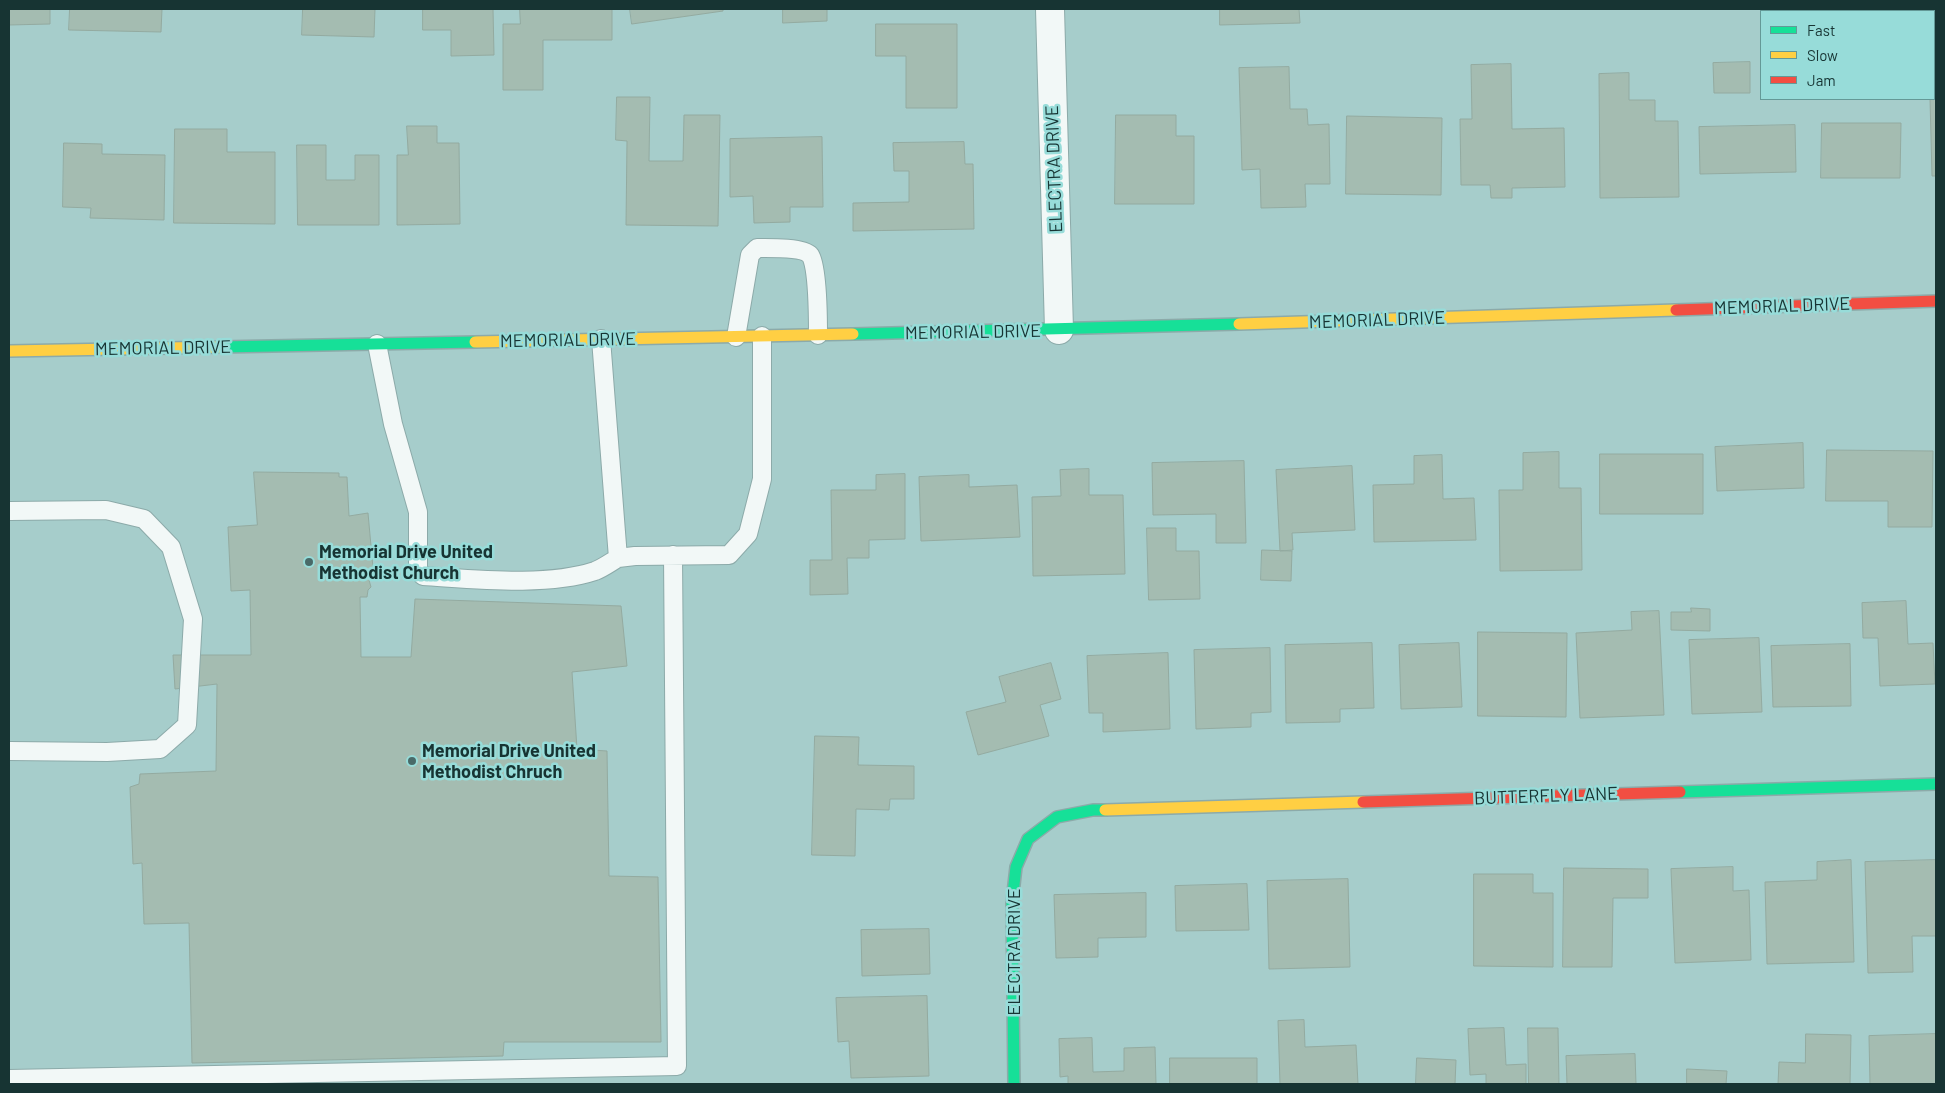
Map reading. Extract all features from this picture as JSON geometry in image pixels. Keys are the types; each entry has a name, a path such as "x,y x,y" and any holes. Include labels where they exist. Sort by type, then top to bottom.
{"main road":[{"name":"MEMORIAL DRIVE","path":"9,351 1059,330 1936,301"},
{"name":"BUTTERFLY LANE","path":"1157,808 1936,784"},
{"name":"ELECTRA DRIVE","path":"1014,1084 1012,902 1016,867 1028,839 1058,817 1093,810 1157,808"}],"street":[{"name":"ELECTRA DRIVE","path":"1050,9 1059,330"}],"lane":[{"path":"736,337 750,255 757,248 805,251 810,255 815,266 818,335"},
{"path":"377,344 393,424 418,512 418,571 423,576 511,579 569,577 596,570 618,558 673,555 729,555 748,534 762,479 762,336"},
{"path":"601,339 618,558"},
{"path":"9,511 106,510 144,519 171,546 193,619 186,725 160,750 107,752 9,751"},
{"path":"9,1079 677,1066 673,555"}],"building":[{"path":"9,9 50,9 50,24 9,25"},
{"path":"70,9 162,9 161,32 69,30"},
{"path":"303,9 375,9 374,37 302,35"},
{"path":"423,9 493,9 494,55 451,56 451,30 423,30"},
{"path":"520,9 612,9 612,40 543,40 543,90 503,90 503,24 520,24"},
{"path":"630,9 723,9 723,11 632,24"},
{"path":"783,9 827,9 827,21 783,23"},
{"path":"1220,9 1299,9 1300,23 1220,25"},
{"path":"1807,9 1843,9 1843,10"},
{"path":"876,24 957,24 957,108 906,108 906,56 876,56"},
{"path":"1750,62 1750,93 1714,93 1713,63"},
{"path":"1511,64 1512,129 1564,128 1565,187 1512,188 1512,198 1491,198 1490,185 1461,185 1460,119 1472,119 1471,65"},
{"path":"1289,67 1290,109 1307,109 1308,125 1329,124 1330,184 1305,184 1306,207 1261,208 1260,169 1242,170 1239,68"},
{"path":"1629,73 1629,100 1655,100 1655,121 1678,121 1679,197 1600,198 1599,74"},
{"path":"1936,85 1936,176 1932,176 1930,100 1935,100"},
{"path":"617,97 650,97 649,161 683,161 684,115 720,115 718,226 626,225 627,141 616,140"},
{"path":"1116,115 1176,115 1176,136 1194,136 1194,204 1115,204"},
{"path":"1347,116 1442,118 1441,195 1346,194"},
{"path":"1822,123 1901,123 1900,178 1821,178"},
{"path":"1795,125 1796,172 1700,174 1699,127"},
{"path":"407,126 437,126 437,143 459,143 460,224 397,225 397,155 408,155"},
{"path":"175,129 227,129 227,152 275,152 275,224 174,223"},
{"path":"822,137 823,207 790,207 790,222 754,223 753,196 730,197 730,139"},
{"path":"964,142 965,164 973,164 974,229 853,231 853,203 909,202 909,171 894,171 893,143"},
{"path":"64,143 102,144 102,154 165,155 164,220 90,218 91,208 63,207"},
{"path":"297,145 326,145 326,180 355,180 355,155 379,155 379,225 298,225"},
{"path":"1803,443 1804,488 1717,491 1715,447"},
{"path":"1827,450 1933,451 1932,527 1888,527 1888,501 1826,501"},
{"path":"1559,452 1559,488 1581,488 1582,570 1500,571 1499,490 1523,490 1523,453"},
{"path":"1600,454 1703,454 1703,514 1600,514"},
{"path":"1442,455 1443,499 1474,498 1476,540 1374,542 1373,485 1414,484 1414,456"},
{"path":"1244,461 1246,543 1216,543 1216,514 1153,515 1152,463"},
{"path":"1352,466 1355,530 1292,533 1293,550 1280,551 1276,470"},
{"path":"1089,469 1089,495 1123,495 1125,574 1033,576 1032,497 1061,496 1060,470"},
{"name":"Memorial Drive United Methodist Chruch","path":"254,472 339,473 339,477 347,477 349,516 368,513 374,579 369,580 371,587 368,590 367,597 360,597 361,657 411,657 415,599 621,606 627,666 572,672 577,749 607,751 609,876 658,877 661,1042 504,1042 503,1056 192,1063 189,923 144,924 142,863 133,864 130,787 139,784 140,774 216,771 217,684 175,689 173,655 251,655 250,590 231,591 228,527 257,525"},
{"path":"905,474 905,539 869,540 869,558 847,558 848,594 810,595 810,560 832,560 831,490 876,490 876,475"},
{"path":"969,475 969,487 1017,485 1020,537 921,541 919,477"},
{"path":"1147,528 1176,528 1176,551 1199,551 1200,599 1149,600"},
{"path":"1262,550 1292,551 1291,581 1261,580"},
{"path":"1906,601 1908,644 1933,643 1935,684 1880,686 1878,638 1863,638 1862,603"},
{"path":"1691,608 1710,609 1710,631 1671,630 1671,612 1691,612"},
{"path":"1659,611 1664,715 1580,718 1576,633 1632,630 1631,612"},
{"path":"1478,632 1567,633 1566,717 1478,716"},
{"path":"1759,638 1762,712 1692,714 1689,640"},
{"path":"1372,643 1374,708 1340,709 1340,722 1286,723 1285,645"},
{"path":"1459,643 1462,707 1401,709 1399,645"},
{"path":"1850,644 1851,706 1773,707 1771,646"},
{"path":"1270,648 1271,712 1251,713 1251,727 1196,729 1194,650"},
{"path":"1168,653 1170,729 1103,732 1103,713 1089,713 1087,656"},
{"path":"1051,663 1061,699 1040,705 1049,736 978,755 966,712 1006,702 999,677"},
{"path":"815,736 859,737 858,765 914,766 914,799 890,799 889,810 856,809 855,856 812,855"},
{"path":"1851,860 1854,962 1767,964 1765,882 1817,880 1817,862"},
{"path":"1936,860 1936,936 1912,936 1913,972 1868,973 1865,862"},
{"path":"1733,867 1733,891 1749,890 1751,960 1675,963 1671,869"},
{"path":"1564,868 1648,869 1648,898 1613,898 1612,967 1563,967"},
{"path":"1474,874 1533,874 1533,893 1553,893 1553,967 1474,966"},
{"path":"1348,879 1350,967 1269,969 1267,881"},
{"path":"1247,884 1249,930 1176,931 1175,886"},
{"path":"1146,893 1146,937 1098,938 1098,957 1056,958 1054,895"},
{"path":"929,929 930,974 862,976 861,930"},
{"path":"927,996 929,1076 851,1078 849,1041 838,1042 836,998"},
{"path":"1304,1020 1305,1047 1356,1045 1358,1084 1280,1084 1278,1021"},
{"path":"1504,1028 1506,1065 1526,1064 1526,1084 1486,1084 1486,1074 1470,1075 1468,1029"},
{"path":"1528,1028 1558,1028 1559,1084 1529,1084"},
{"path":"1806,1034 1851,1035 1850,1084 1778,1084 1779,1062 1805,1063"},
{"path":"1936,1034 1936,1084 1870,1084 1869,1036"},
{"path":"1092,1038 1093,1072 1124,1071 1124,1048 1155,1047 1156,1084 1068,1084 1068,1076 1060,1077 1059,1039"},
{"path":"1635,1054 1636,1084 1567,1084 1566,1056"},
{"path":"1170,1058 1257,1058 1257,1084 1170,1084"},
{"path":"1417,1058 1456,1060 1455,1084 1416,1084"},
{"path":"1687,1069 1727,1071 1726,1084 1687,1084"}],"traffic: fast":[{"path":"853,334 1239,324"},
{"path":"221,347 475,342"},
{"path":"1680,792 1936,784"},
{"path":"1014,1084 1012,902 1016,867 1028,839 1057,817 1093,810 1105,810"}],"traffic: slow":[{"path":"1239,324 1676,310"},
{"path":"475,342 853,334"},
{"path":"9,351 221,347"},
{"path":"1105,810 1363,802"}],"traffic: jam":[{"path":"1676,310 1936,301"},
{"path":"1363,802 1680,792"}],"place":[{"name":"Memorial Drive United Methodist Church","path":"309,562"},
{"name":"Memorial Drive United Methodist Chruch","path":"412,761"}]}
